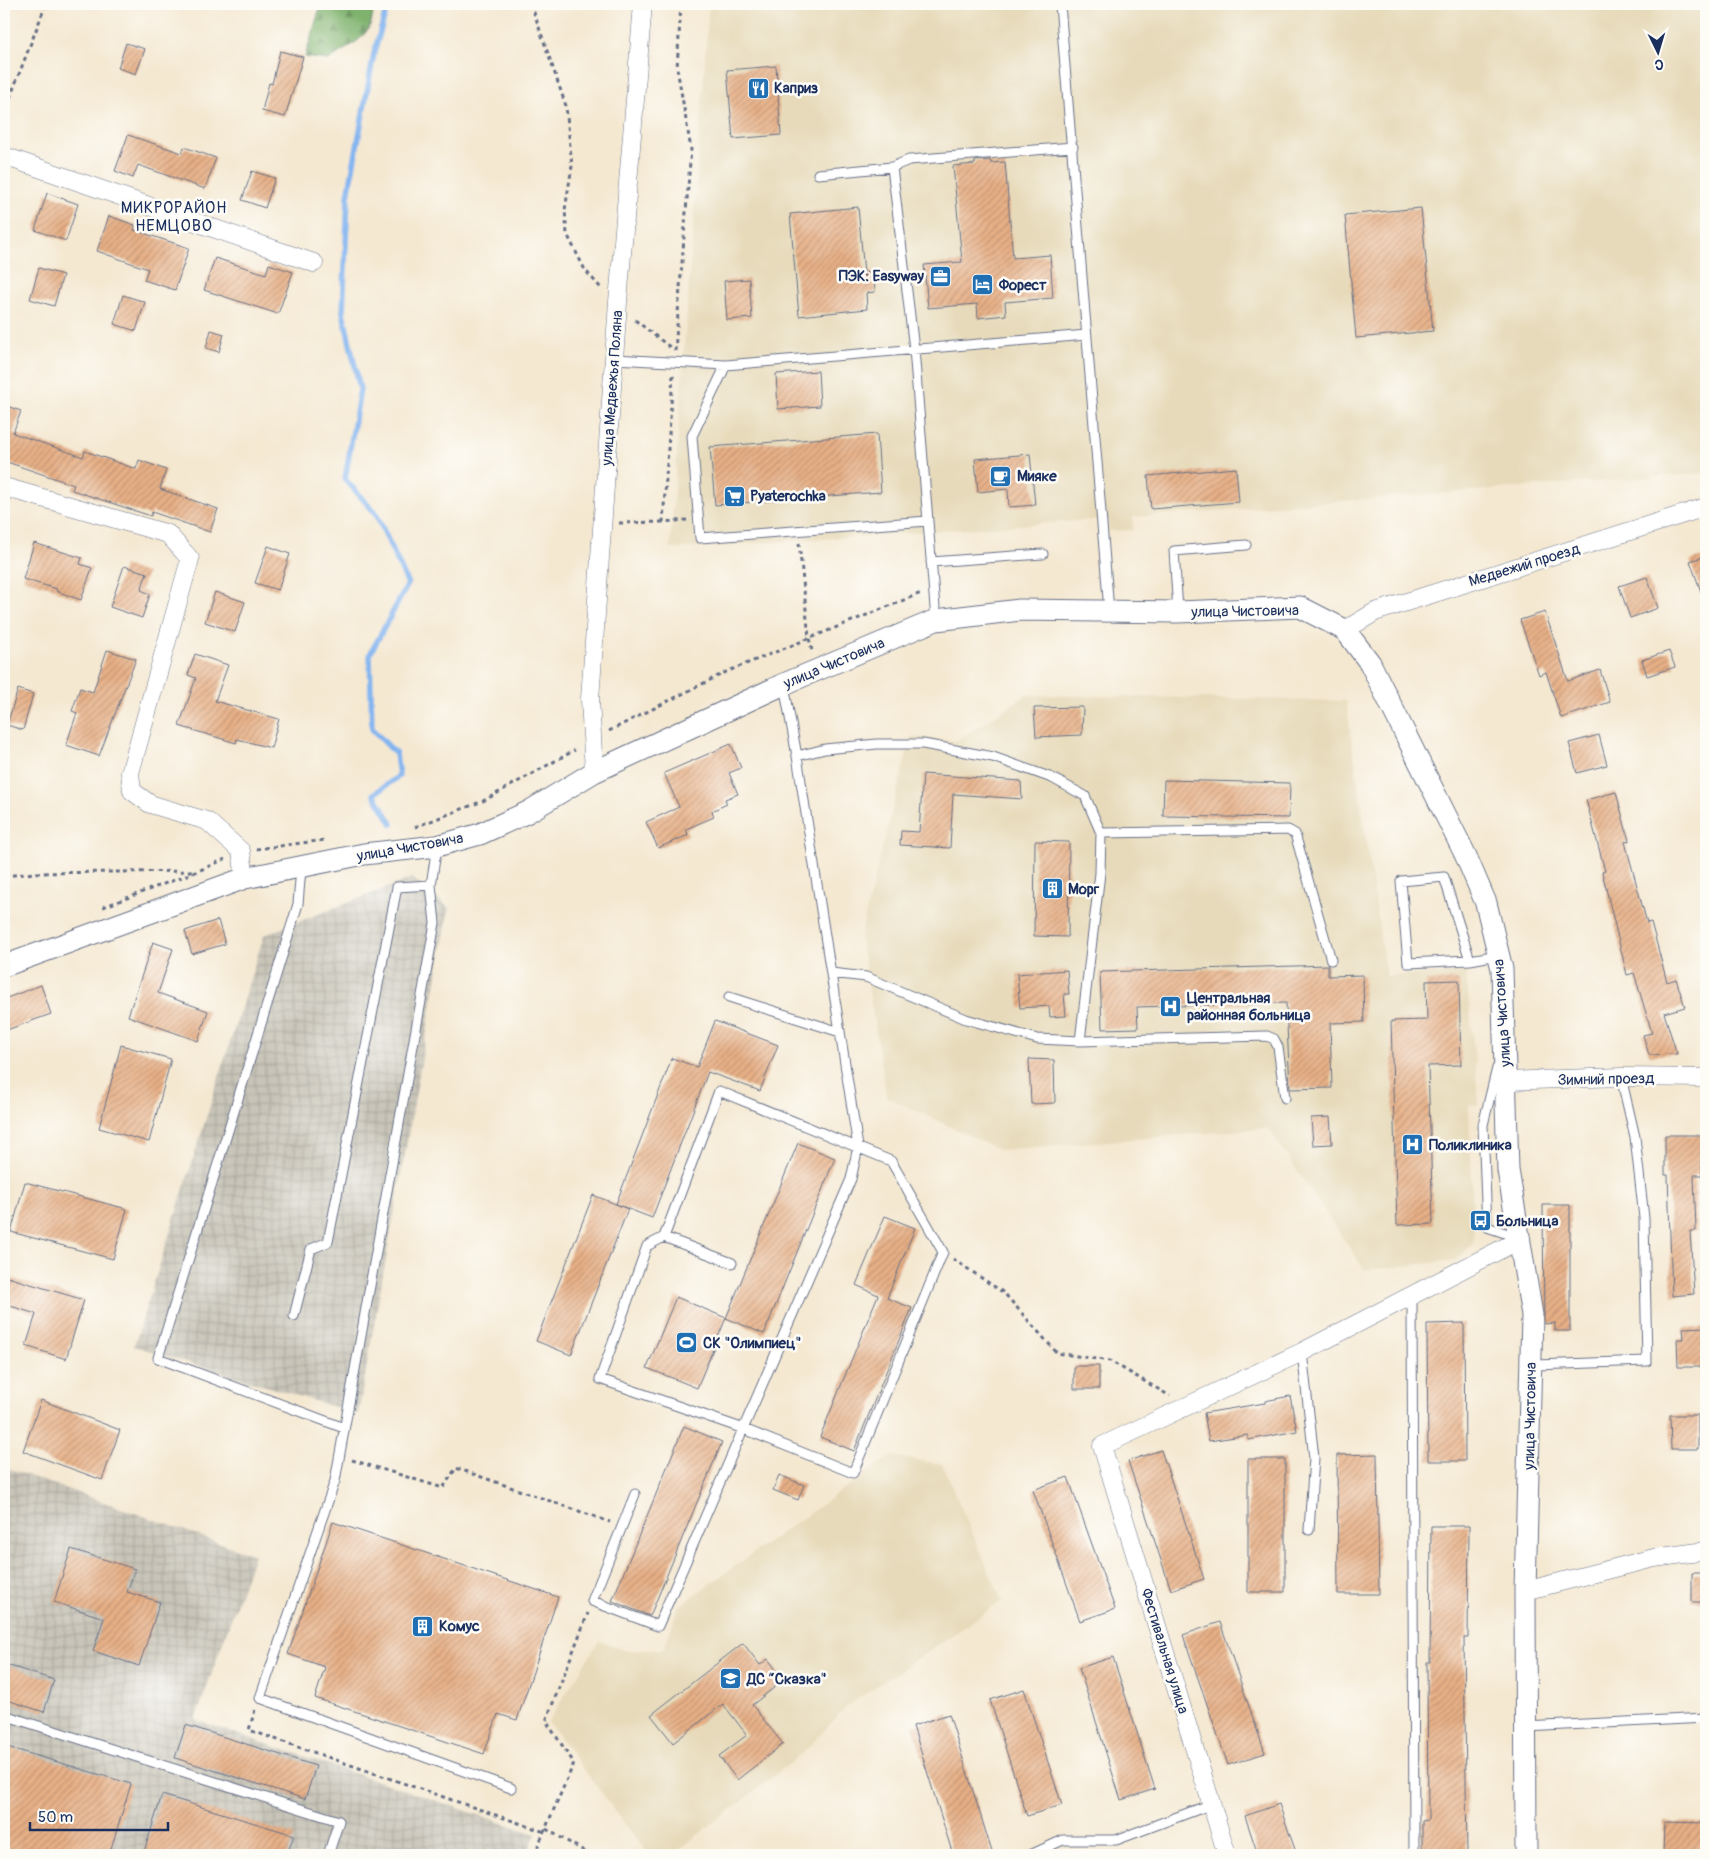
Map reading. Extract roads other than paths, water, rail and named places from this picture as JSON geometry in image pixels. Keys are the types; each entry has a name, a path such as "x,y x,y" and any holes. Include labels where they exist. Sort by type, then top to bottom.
{"street":[{"name":"улица Медвежья Поляна","path":"594,772 590,699 618,302 643,4"},
{"path":"4,156 314,263"},
{"path":"4,486 168,534 190,559 130,773 132,791 150,804 207,821 241,851 245,878"},
{"name":"Медвежий проезд","path":"1345,630 1375,612 1706,508"},
{"name":"улица Чистовича","path":"4,966 245,878 364,854 437,846 480,834 520,816 594,772 784,684 936,620 1020,610 1178,612 1300,607 1345,630 1370,663 1465,854 1486,903 1502,969 1507,1081 1508,1170 1521,1239 1532,1315 1525,1590 1526,1855"},
{"name":"Зимний проезд","path":"1507,1081 1621,1077 1706,1078"},
{"path":"1302,1352 1412,1297 1521,1239"},
{"name":"Фестивальная улица","path":"1227,1855 1102,1446 1302,1352"},
{"path":"1525,1590 1654,1558 1706,1551"}],"lane":[{"path":"1060,4 1109,611"},
{"path":"818,174 892,167 909,160 1073,147"},
{"path":"892,167 914,349 936,620"},
{"path":"614,359 726,365 1087,336"},
{"path":"726,365 692,436 700,538 928,522"},
{"path":"1178,612 1174,551 1246,545"},
{"path":"931,562 1043,554"},
{"path":"636,1494 592,1601 658,1626 852,1179 858,1147 798,756 784,684"},
{"path":"798,756 825,749 878,744 923,744 993,757 1052,778 1085,796 1101,833 1100,873 1080,1041"},
{"path":"1101,833 1288,830 1295,834 1331,960"},
{"path":"437,846 430,884 436,923 335,1481 260,1698 511,1788"},
{"path":"301,867 298,904 158,1358 344,1428"},
{"path":"1470,960 1444,877 1401,881 1408,963 1470,960 1498,955"},
{"path":"294,1316 311,1249 328,1242 397,888 430,884"},
{"path":"831,973 866,977 966,1019 1037,1039 1080,1041 1267,1036 1274,1039 1278,1047 1285,1098"},
{"path":"729,997 840,1032"},
{"path":"1504,1044 1483,1125 1487,1227 1521,1239"},
{"path":"1536,1364 1647,1361 1644,1218 1635,1137 1621,1077"},
{"path":"719,1092 891,1161 943,1252 853,1473 744,1428 600,1379 647,1246 664,1237 719,1092"},
{"path":"664,1237 732,1263"},
{"path":"1412,1297 1414,1855"},
{"path":"1302,1352 1314,1458 1309,1530"},
{"path":"4,1715 339,1821 328,1855"},
{"path":"1525,1727 1706,1718"},
{"path":"1030,1855 1063,1840 1116,1840 1212,1804"}],"waterway":[{"path":"388,4 374,53 348,196 343,312 360,389 345,479 376,514 408,584 370,654 372,729 396,754 399,776 374,794 392,824"}],"place":[{"name":"Каприз","path":"758,88"},
{"name":"ПЭК: Easyway","path":"940,276"},
{"name":"Форест","path":"983,285"},
{"name":"Мияке","path":"1001,476"},
{"name":"Pyaterochka","path":"734,496"},
{"name":"Морг","path":"1052,889"},
{"name":"Центральная районная больница","path":"1171,1007"},
{"name":"Поликлиника","path":"1413,1145"},
{"name":"Больница","path":"1480,1221"},
{"name":"СК \"Олимпиец\"","path":"687,1343"},
{"name":"Комус","path":"423,1626"},
{"name":"ДС “Сказка\"","path":"731,1679"}],"district":[{"name":"МИКРОРАЙОН НЕМЦОВО","path":"174,216"}]}
